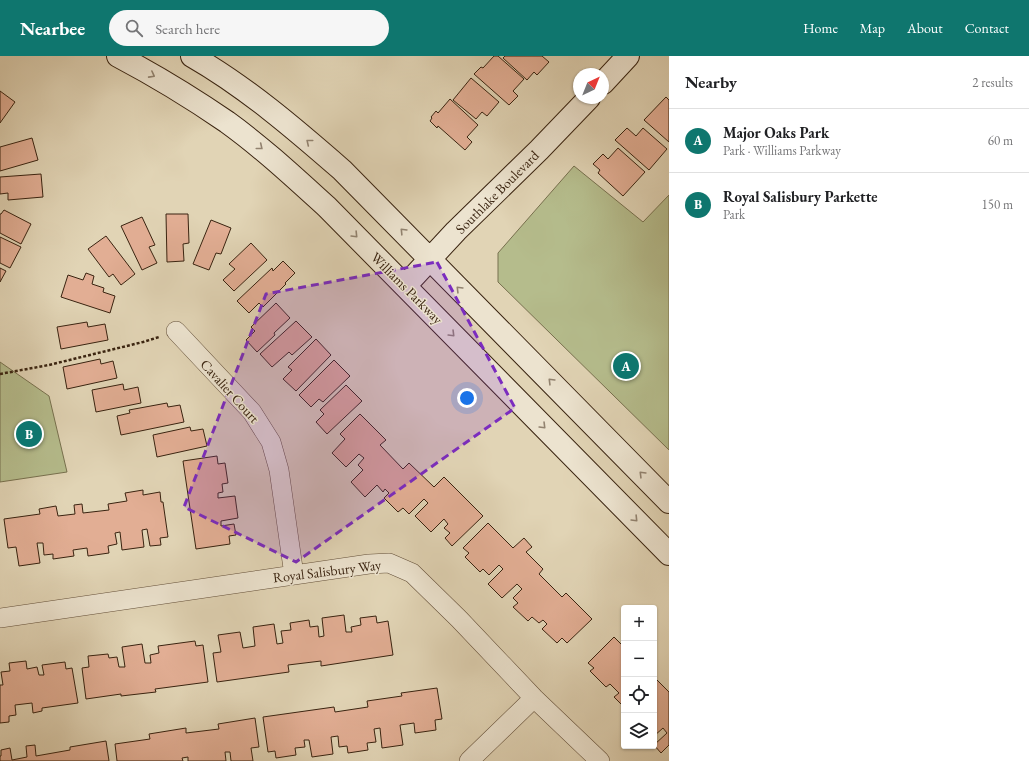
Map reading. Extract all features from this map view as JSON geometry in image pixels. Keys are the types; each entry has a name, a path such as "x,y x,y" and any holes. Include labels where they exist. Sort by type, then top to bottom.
{"main road":[{"name":"Williams Parkway","path":"118,56 168,83 227,122 261,149 327,207 669,554"},
{"path":"192,56 262,105 311,143 342,170 669,502"},
{"path":"609,77 628,56"},
{"name":"Southlake Boulevard","path":"405,286 456,231 539,150 583,104"}],"street":[{"name":"Cavalier Court","path":"176,331 252,412 271,442 279,470 294,575"},
{"name":"Royal Salisbury Way","path":"0,618 369,564 389,563 412,573 459,619 534,698 600,761"},
{"path":"469,761 534,698"}],"path":[{"path":"0,374 49,365 143,342 176,331"}],"highlighted area":[{"path":"437,262 515,408 296,562 184,507 266,294"}],"green space":[{"path":"574,166 643,222 669,195 669,450 498,282 498,253"},
{"path":"0,362 49,396 67,472 0,482"}],"building":[{"path":"494,56 498,56 524,79 513,91 518,96 509,105 474,74 481,67 483,68"},
{"path":"505,56 542,56 549,62 537,75 534,72 527,80 503,58"},
{"path":"471,78 499,102 487,116 482,112 476,119 453,100"},
{"path":"0,91 15,102 0,123"},
{"path":"666,97 669,100 669,142 644,120"},
{"path":"450,99 478,125 467,137 472,142 465,150 438,126 437,128 430,121 432,118 431,117 436,111 438,113"},
{"path":"627,128 636,136 643,128 667,149 649,170 615,140"},
{"path":"32,138 38,160 0,171 0,147"},
{"path":"618,148 645,172 623,196 598,173 600,170 593,164 603,154 608,159"},
{"path":"41,174 43,197 8,200 8,193 0,194 0,177"},
{"path":"4,210 31,224 21,244 0,233 0,214"},
{"path":"166,214 188,214 189,243 183,244 184,261 167,262"},
{"path":"142,217 155,245 149,247 157,263 142,270 121,226"},
{"path":"211,220 231,228 221,254 216,253 209,270 193,264"},
{"path":"106,236 135,274 121,285 113,274 109,277 88,249"},
{"path":"0,237 21,247 10,268 0,263"},
{"path":"251,243 267,260 234,291 223,280 235,269 229,264"},
{"path":"283,261 295,273 263,307 259,303 249,313 237,301 272,268 273,271"},
{"path":"0,268 6,271 0,282"},
{"path":"86,273 94,276 92,284 104,288 103,292 115,296 110,313 61,297 68,275 83,280"},
{"path":"276,303 290,318 257,352 246,340 255,331 251,327"},
{"path":"296,321 312,337 292,355 289,352 272,367 260,354"},
{"path":"87,322 88,327 105,324 108,340 61,349 57,327"},
{"path":"316,339 331,355 296,391 283,379 292,370 288,367"},
{"path":"100,359 101,364 113,361 117,378 67,389 63,367"},
{"path":"334,360 350,376 323,402 319,399 311,407 299,395"},
{"path":"123,384 124,390 138,387 141,403 96,412 92,390"},
{"path":"346,385 362,401 327,434 316,422 324,414 320,410"},
{"path":"167,403 168,407 180,405 184,422 121,435 117,416 130,413 129,410"},
{"path":"360,414 386,440 380,445 403,469 409,463 434,487 444,477 483,516 452,546 445,538 450,533 444,528 448,524 444,519 431,532 415,516 428,503 424,499 409,514 403,508 398,512 384,498 389,493 385,489 383,492 377,485 365,497 351,482 363,470 358,465 364,458 359,454 346,467 332,453 345,439 340,434"},
{"path":"190,427 191,431 203,429 207,446 157,457 153,435"},
{"path":"217,456 218,464 225,463 228,483 222,484 223,492 218,493 218,498 235,496 238,518 221,521 221,526 234,524 236,535 229,536 230,544 196,549 183,461"},
{"path":"143,490 143,495 160,492 161,502 163,502 168,537 160,538 161,545 150,546 147,529 142,530 144,547 122,550 120,532 115,533 117,544 108,546 109,553 88,556 87,548 73,550 74,556 53,559 53,554 44,555 43,543 37,543 40,563 19,566 16,547 8,548 4,519 40,514 39,509 56,506 58,516 75,514 74,505 82,504 83,513 109,510 108,504 127,501 125,493"},
{"path":"488,523 513,548 524,538 532,547 526,552 543,569 539,574 562,597 566,593 592,619 567,643 562,638 557,643 542,629 547,624 543,620 539,623 532,617 528,621 513,607 518,603 513,598 522,589 517,584 502,598 488,584 503,569 499,565 489,575 483,569 480,572 465,557 469,553 463,548"},
{"path":"344,615 346,632 352,632 351,627 361,625 360,618 376,616 377,623 388,621 393,655 321,666 321,661 288,665 289,672 217,682 213,653 221,652 218,635 240,632 243,648 255,646 253,627 274,624 277,644 283,643 281,631 291,630 290,623 309,620 310,627 318,626 319,637 324,636 322,618"},
{"path":"614,637 621,644 621,704 614,697 619,693 610,684 606,687 590,671 594,668 588,663"},
{"path":"195,641 196,646 203,645 208,682 155,689 156,692 121,696 121,694 86,699 82,668 89,667 88,656 108,654 109,658 117,657 119,667 125,667 122,647 142,644 145,663 151,663 150,655 159,653 158,646"},
{"path":"26,661 27,669 37,667 39,675 44,675 42,665 65,662 66,669 72,668 78,703 42,708 42,711 33,713 32,703 15,705 16,715 9,716 9,722 0,723 0,685 3,685 1,672 10,671 9,663"},
{"path":"657,680 669,692 669,745 661,753 657,748 657,742 667,733 663,728 657,733"},
{"path":"437,688 442,719 435,720 436,730 415,733 414,723 400,725 403,745 382,748 380,728 374,729 376,742 367,743 368,750 348,753 347,746 339,747 338,736 331,737 333,754 312,757 309,740 304,740 305,747 295,748 296,755 276,758 275,751 268,752 263,717 334,707 335,712 368,707 367,701 402,696 401,693"},
{"path":"255,718 259,747 251,748 253,761 231,761 230,752 225,752 226,761 188,761 188,757 182,758 183,761 117,761 115,744 150,739 149,734 186,728 186,733 219,729 218,724"},
{"path":"106,741 109,761 0,761 1,750 10,748 12,760 27,757 26,746 35,745 36,756 70,750 70,747"}],"place":[{"name":"Major Oaks Park","path":"626,366"},
{"name":"Royal Salisbury Parkette","path":"29,434"}]}
